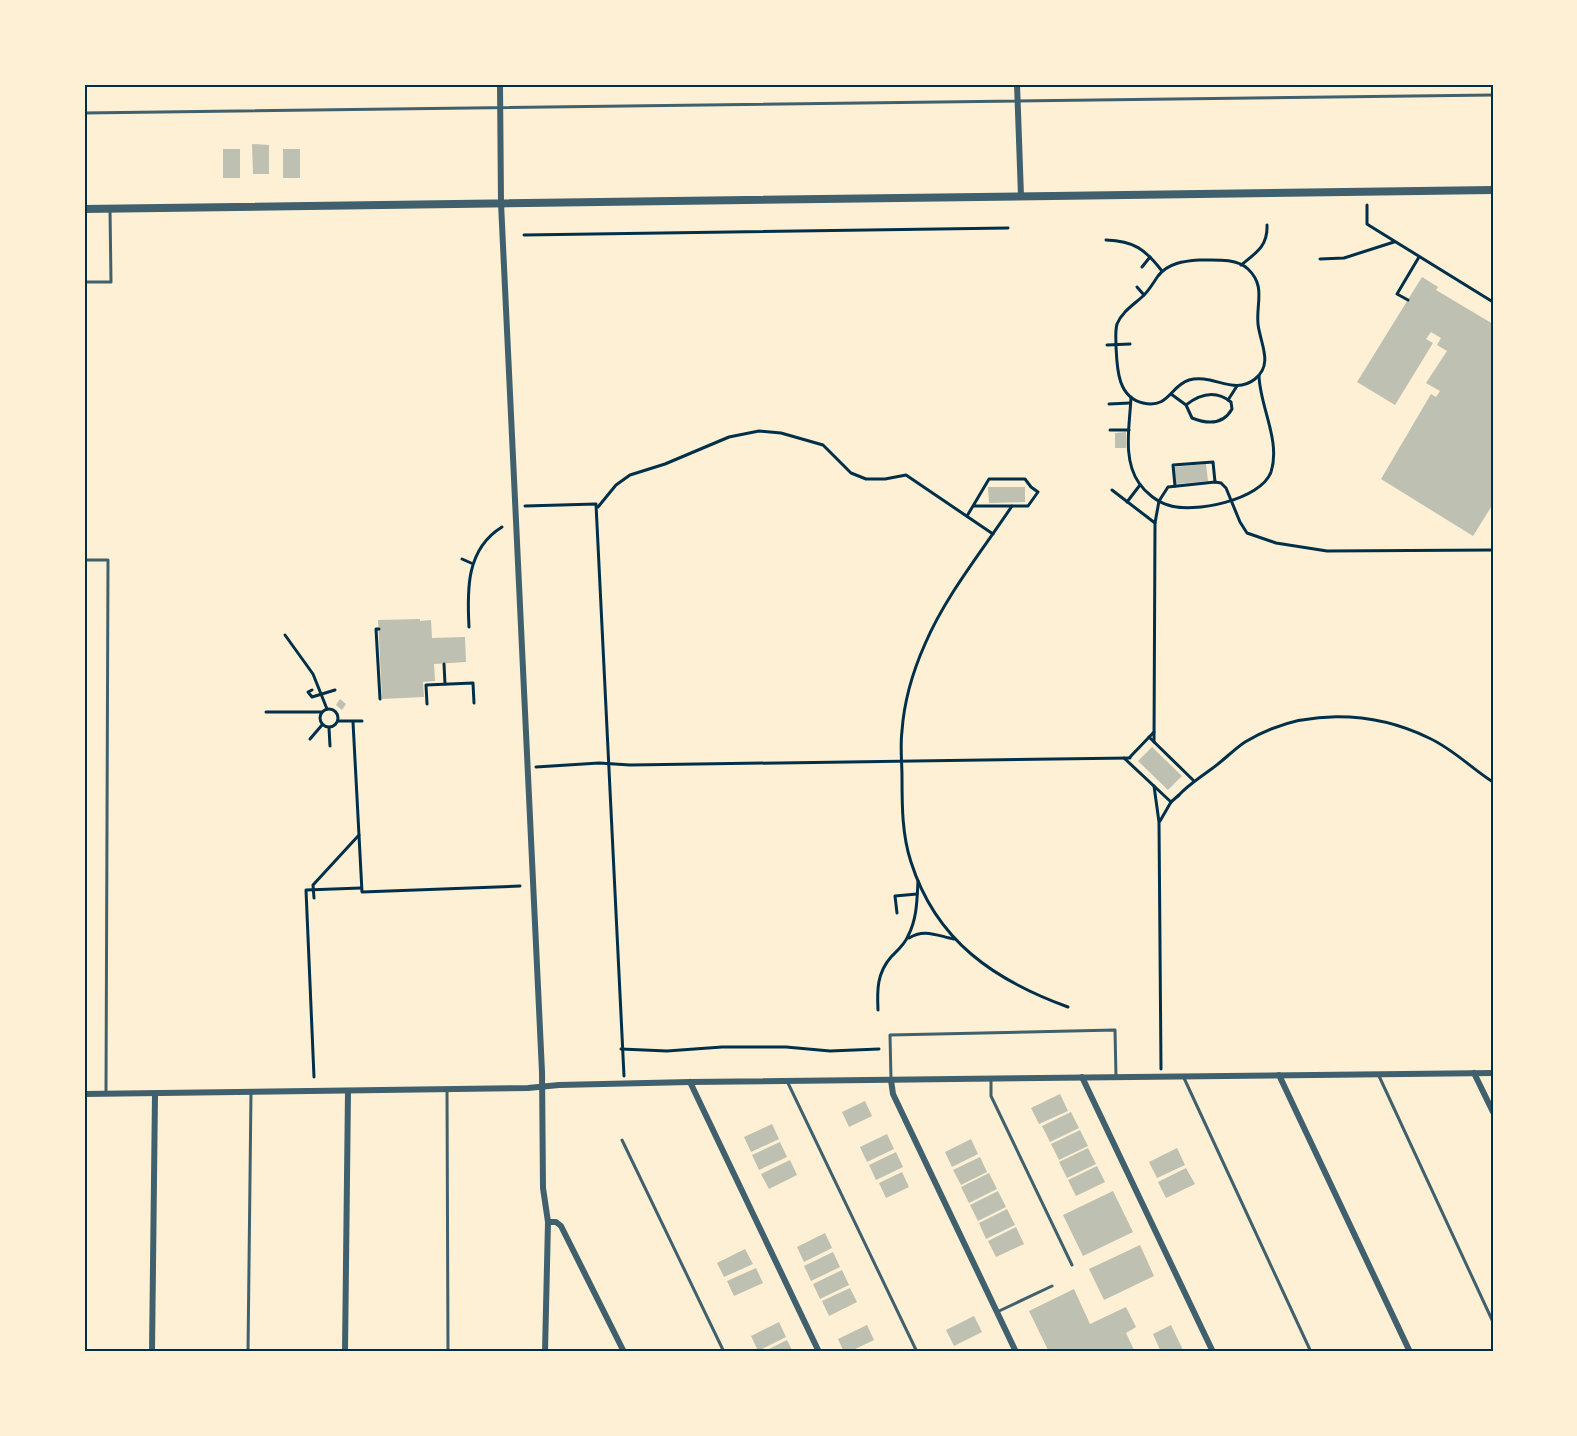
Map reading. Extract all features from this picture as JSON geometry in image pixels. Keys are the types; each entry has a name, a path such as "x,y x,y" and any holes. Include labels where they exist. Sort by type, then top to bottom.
{"street":[{"path":"500,84 501,203 543,1086 543,1188 548,1222 545,1352"},
{"path":"1017,84 1021,196"},
{"path":"84,209 1493,190"},
{"path":"84,1094 447,1089 625,1083 1493,1072"},
{"path":"1474,1073 1493,1112"},
{"path":"1279,1075 1410,1352"},
{"path":"1082,1077 1213,1352"},
{"path":"891,1080 893,1095 1016,1352"},
{"path":"690,1082 819,1352"},
{"path":"345,1352 348,1091"},
{"path":"152,1352 155,1094"},
{"path":"548,1222 556,1222 561,1226 624,1352"}],"lane":[{"path":"84,113 1493,95"},
{"path":"84,282 111,282 111,209"},
{"path":"84,560 108,560 106,1094"},
{"path":"891,1080 890,1035 1115,1030 1116,1077"},
{"path":"1378,1074 1493,1322"},
{"path":"1183,1077 1311,1352"},
{"path":"991,1078 992,1096 1072,1265"},
{"path":"787,1081 916,1352"},
{"path":"447,1089 447,1352"},
{"path":"248,1352 251,1092"},
{"path":"622,1140 724,1352"},
{"path":"997,1312 1052,1286"}],"path":[{"path":"1367,205 1367,224 1493,302"},
{"path":"1240,265 1264,243 1267,225"},
{"path":"524,236 1008,228"},
{"path":"1106,240 1134,245 1150,256 1162,271"},
{"path":"1320,259 1344,258 1394,242"},
{"path":"1142,267 1150,256"},
{"path":"1408,300 1397,294 1419,256"},
{"path":"1188,261 1217,261 1240,265 1253,275 1260,291 1258,323 1265,353 1259,375 1247,384 1238,386 1197,379 1186,381 1166,400 1152,404 1140,402 1126,392 1118,377 1116,344 1118,322 1127,309 1144,295 1162,271 1174,264 1188,261"},
{"path":"1137,286 1144,295"},
{"path":"1107,345 1130,344"},
{"path":"1131,397 1128,446 1134,474 1140,485 1159,501 1168,505 1183,508 1200,507 1232,500 1257,489 1264,483 1270,472 1274,456 1260,393 1259,375"},
{"path":"1228,400 1238,386"},
{"path":"1171,394 1186,405 1192,418 1211,422 1226,417 1232,409 1231,402 1216,395 1203,395 1186,405"},
{"path":"1109,404 1130,403"},
{"path":"1110,430 1129,430"},
{"path":"596,509 616,485 630,475 729,437 768,431 781,432 823,445 845,468 858,476 874,480 906,475 993,534"},
{"path":"1175,486 1173,465 1213,462 1215,482"},
{"path":"967,516 989,479 1025,479 1038,492 1028,506 973,506"},
{"path":"1154,742 1155,523 1159,501 1168,487 1221,483 1226,488 1240,522 1247,532 1291,546 1327,551 1493,550"},
{"path":"1127,501 1140,485"},
{"path":"1112,490 1155,523"},
{"path":"516,507 596,504 621,1049 625,1083"},
{"path":"1012,506 939,614 918,661 904,712 902,730 905,836 918,880 935,912 975,959 1002,979 1068,1007"},
{"path":"469,627 468,588 472,564 486,540 502,527"},
{"path":"462,559 472,564"},
{"path":"379,629 376,629 380,699"},
{"path":"285,634 313,674 327,709"},
{"path":"444,664 446,684"},
{"path":"427,704 426,685 473,683 474,703"},
{"path":"312,690 308,692 312,698 335,690"},
{"path":"266,712 321,712 327,709 336,712 338,722"},
{"path":"321,712 319,720 322,725 329,728 338,722 362,721"},
{"path":"1159,822 1171,802 1193,780 1210,771 1243,743 1257,735 1315,716 1352,716 1394,724 1447,747 1478,773 1493,782"},
{"path":"353,722 362,892 520,886"},
{"path":"310,739 322,725"},
{"path":"329,728 330,746"},
{"path":"528,768 608,763 630,765 1127,759 1154,732"},
{"path":"1149,737 1193,780"},
{"path":"1127,759 1171,802"},
{"path":"1154,786 1159,822 1161,1077"},
{"path":"314,898 313,885 359,835"},
{"path":"907,939 914,920 918,880"},
{"path":"314,1077 306,890 362,888"},
{"path":"897,913 895,896 917,894"},
{"path":"878,1010 877,991 881,971 907,939 913,935 928,932 956,939"},
{"path":"621,1049 668,1051 722,1047 879,1049"}],"building":[{"path":"252,144 269,145 269,174 253,174"},
{"path":"223,149 240,149 240,178 223,178"},
{"path":"283,149 300,149 300,178 283,178"},
{"path":"1422,277 1438,287 1436,290 1493,324 1493,504 1473,536 1381,479 1431,394 1436,397 1440,391 1426,383 1447,351 1437,345 1441,338 1431,332 1426,339 1433,343 1395,405 1357,382"},
{"path":"1126,432 1126,448 1115,448 1115,433"},
{"path":"1206,464 1208,481 1176,484 1174,467"},
{"path":"988,487 1025,487 1025,502 989,503"},
{"path":"420,619 420,621 431,620 432,638 465,637 466,662 434,664 435,681 423,682 424,697 382,699 378,620"},
{"path":"340,699 346,704 342,710 336,705"},
{"path":"1152,747 1182,776 1168,790 1138,761"},
{"path":"1060,1094 1068,1111 1039,1124 1031,1108"},
{"path":"865,1101 872,1116 849,1127 842,1112"},
{"path":"1071,1112 1079,1128 1050,1142 1042,1126"},
{"path":"772,1124 779,1139 751,1152 744,1137"},
{"path":"1080,1130 1088,1146 1059,1160 1051,1144"},
{"path":"887,1134 894,1149 867,1162 860,1147"},
{"path":"971,1139 978,1154 952,1167 945,1152"},
{"path":"780,1142 787,1157 759,1170 752,1155"},
{"path":"1088,1148 1096,1164 1067,1178 1059,1162"},
{"path":"1177,1148 1185,1165 1157,1178 1149,1162"},
{"path":"896,1152 903,1167 876,1180 869,1165"},
{"path":"980,1157 987,1172 961,1185 953,1170"},
{"path":"790,1160 797,1175 769,1189 761,1174"},
{"path":"1097,1166 1105,1182 1076,1196 1068,1180"},
{"path":"1186,1168 1195,1184 1166,1198 1158,1182"},
{"path":"902,1172 909,1187 886,1198 879,1183"},
{"path":"989,1173 997,1189 969,1203 961,1187"},
{"path":"998,1191 1006,1207 978,1221 970,1205"},
{"path":"1113,1191 1133,1232 1083,1256 1063,1215"},
{"path":"1007,1209 1015,1225 986,1239 979,1223"},
{"path":"1016,1227 1024,1244 996,1257 988,1241"},
{"path":"825,1233 832,1248 804,1262 797,1247"},
{"path":"1140,1245 1154,1276 1104,1300 1089,1269"},
{"path":"745,1249 753,1264 724,1277 717,1263"},
{"path":"833,1252 840,1267 811,1281 804,1266"},
{"path":"756,1268 763,1283 734,1296 727,1281"},
{"path":"842,1270 849,1285 820,1299 813,1284"},
{"path":"850,1288 857,1302 829,1316 822,1301"},
{"path":"1074,1289 1090,1324 1126,1307 1136,1327 1126,1333 1135,1352 1049,1352 1029,1311"},
{"path":"974,1316 982,1332 954,1346 946,1330"},
{"path":"779,1322 786,1337 758,1351 751,1336"},
{"path":"867,1325 874,1340 849,1352 844,1352 838,1339"},
{"path":"1171,1325 1184,1352 1161,1352 1153,1334"},
{"path":"787,1340 793,1352 763,1352"}]}
